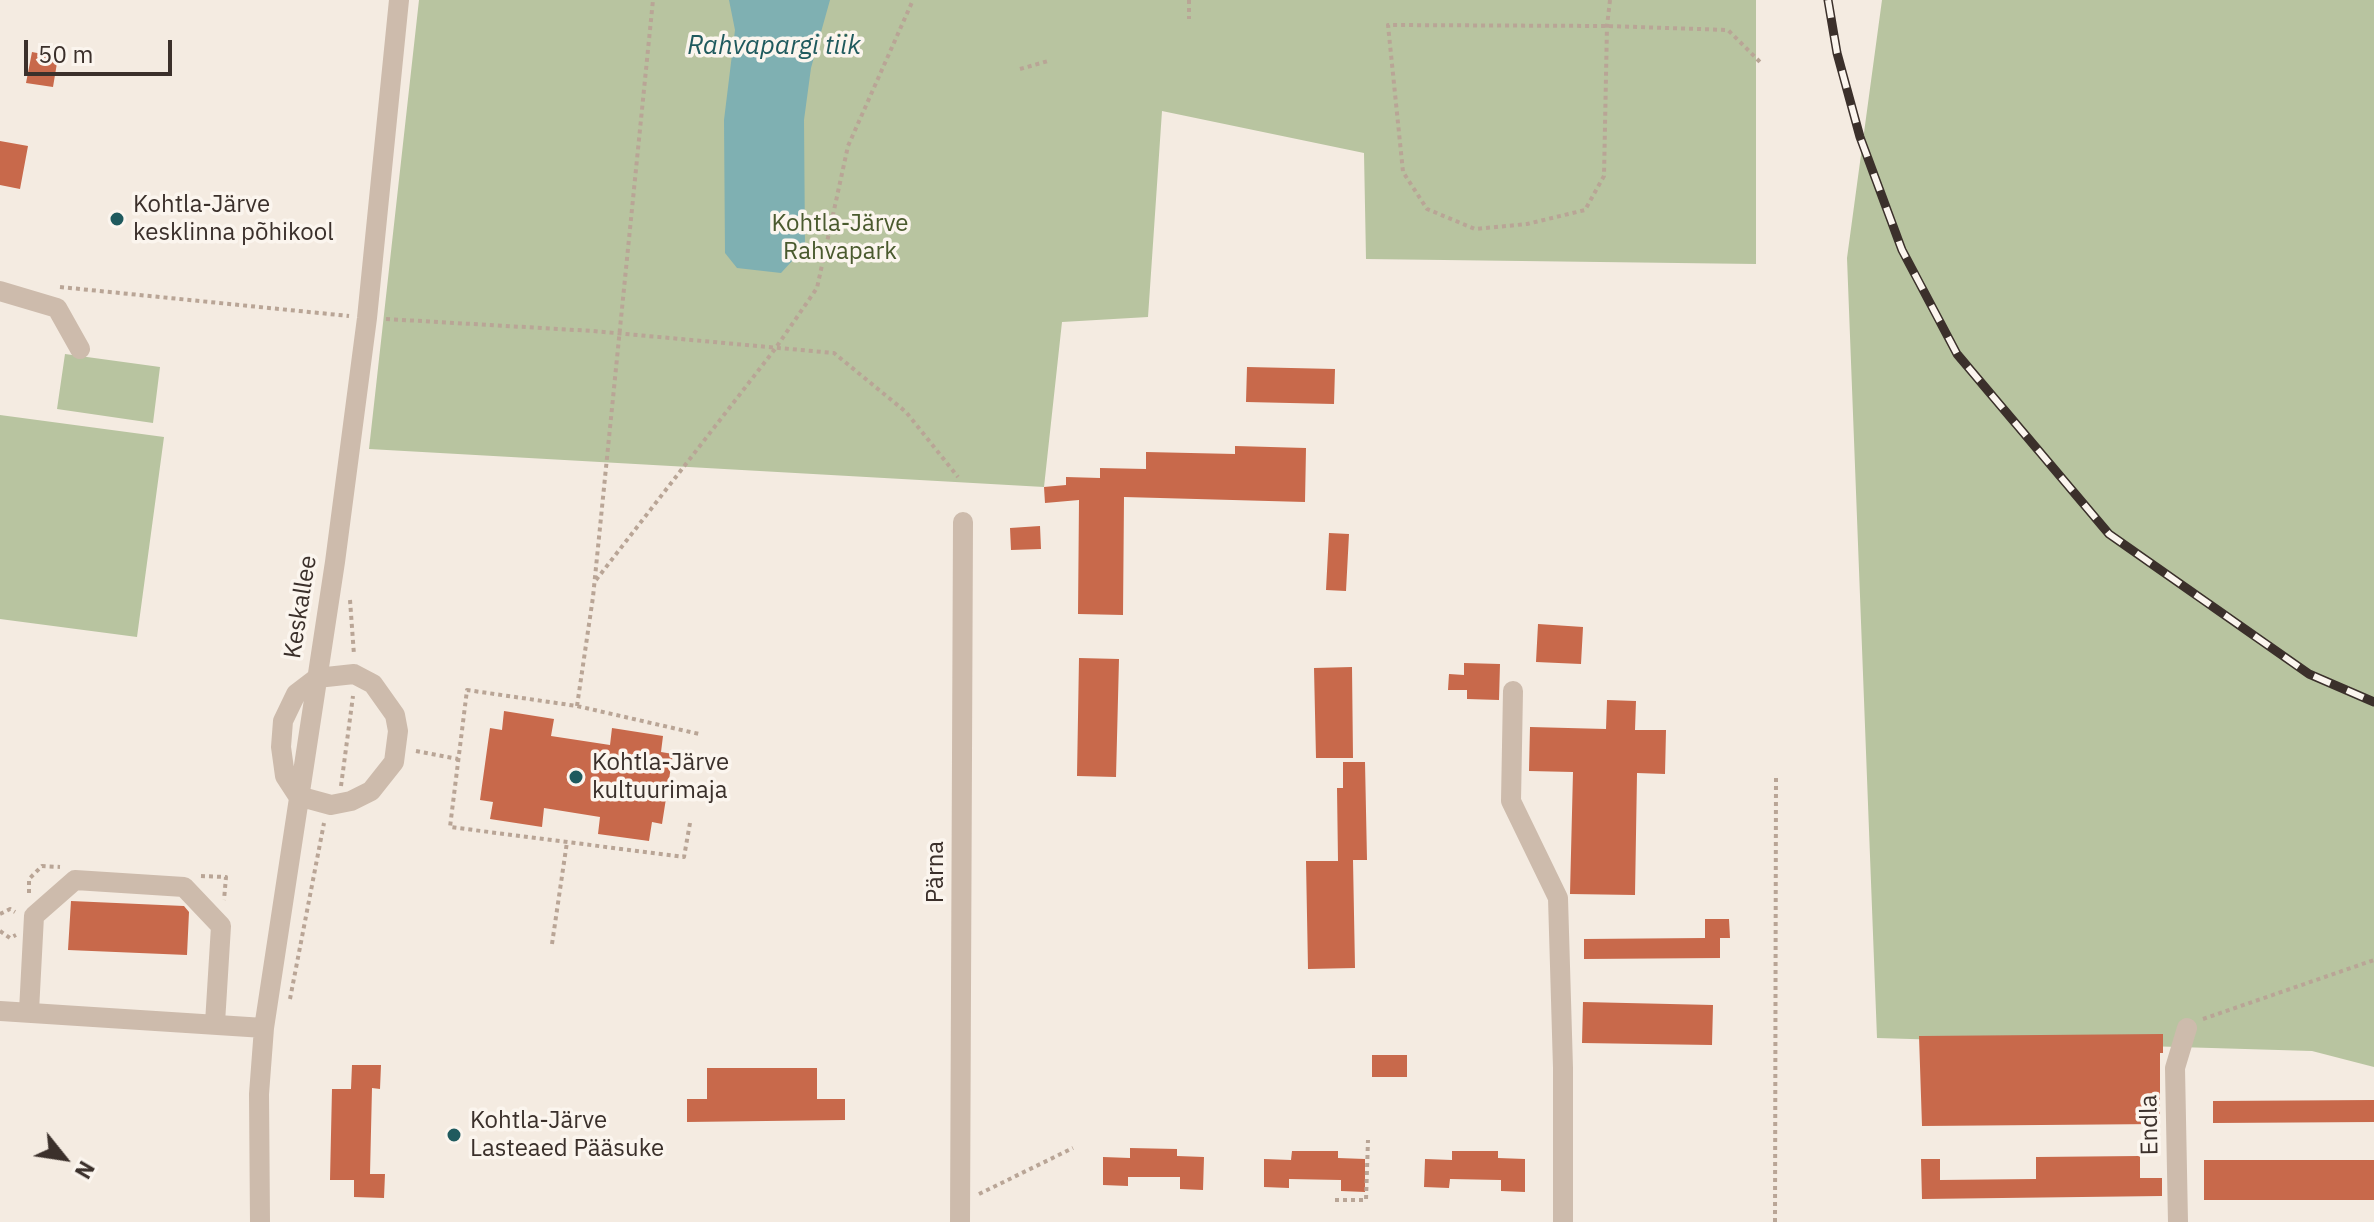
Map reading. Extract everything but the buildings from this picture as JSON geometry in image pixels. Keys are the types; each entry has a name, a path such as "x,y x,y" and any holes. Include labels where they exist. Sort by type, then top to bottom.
{"street":[{"name":"Keskallee","path":"260,1222 259,1094 264,1028 367,318 399,0"},
{"path":"0,291 57,308 80,349"},
{"name":"Pärna","path":"960,1222 963,522"},
{"path":"298,796 331,805 351,801 371,791 387,774 397,748 396,723 388,700 373,684 354,674 317,678"},
{"path":"1513,691 1511,801 1558,898 1563,1222"},
{"path":"29,1011 34,916 75,880 184,887 221,926 215,1023"},
{"path":"0,1011 264,1028"},
{"name":"Endla","path":"2178,1222 2175,1068 2187,1028"}],"path":[{"path":"577,706 594,582 653,0"},
{"path":"594,582 775,349 817,288 848,146 913,0"},
{"path":"1189,0 1189,19"},
{"path":"1610,0 1607,26 1604,176 1585,210 1527,224 1475,229 1427,209 1403,172 1388,25 1607,26 1728,30 1762,64"},
{"path":"1020,69 1048,61"},
{"path":"48,286 367,318 620,334 834,353 906,412 958,477"},
{"path":"290,1004 309,889 331,805 341,785 354,674 350,585"},
{"path":"690,823 684,857 450,827 467,690 577,706 699,734"},
{"path":"397,748 458,759"},
{"path":"1775,1222 1776,775"},
{"path":"552,944 567,842"},
{"path":"0,914 10,909 24,917"},
{"path":"2187,1028 2212,1014 2374,960"},
{"path":"1335,1200 1366,1200 1368,1140"},
{"path":"977,1195 1073,1148"}],"green space":[{"name":"Kohtla-Järve Rahvapark","path":"419,0 1756,0 1756,264 1366,259 1364,153 1162,111 1148,317 1062,322 1044,487 369,449"},
{"path":"1882,0 2374,0 2374,1067 2312,1051 1877,1038 1847,258"},
{"path":"65,354 160,367 153,423 57,409"},
{"path":"0,415 164,437 137,637 0,619"}],"water":[{"name":"Rahvapargi tiik","path":"729,0 830,0 811,68 804,120 805,247 781,273 737,268 725,253 724,120 735,30"}],"railway":[{"path":"1828,0 1837,53 1860,137 1902,250 1957,354 2109,534 2309,674 2374,702"}],"place":[{"name":"Kohtla-Järve kesklinna põhikool","path":"117,219"},
{"name":"Kohtla-Järve kultuurimaja","path":"576,777"},
{"name":"Kohtla-Järve Lasteaed Pääsuke","path":"454,1135"}]}
